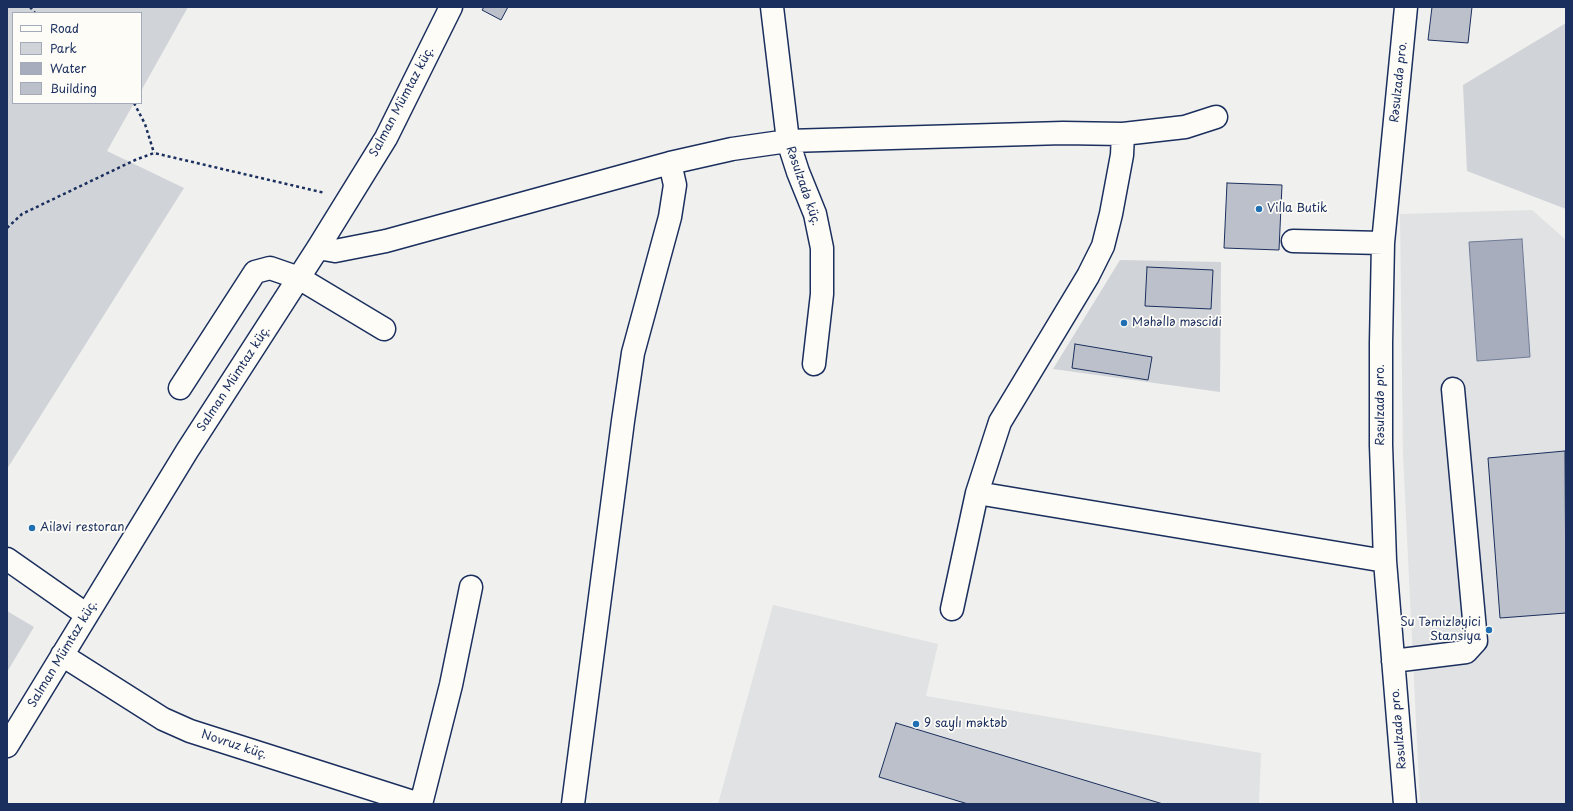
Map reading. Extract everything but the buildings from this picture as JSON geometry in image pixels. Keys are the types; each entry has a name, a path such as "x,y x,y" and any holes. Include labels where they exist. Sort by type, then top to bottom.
{"street":[{"name":"Salman Mümtaz küç.","path":"7,746 187,451 299,278 386,138 451,7"},
{"name":"Rəsulzadə küç.","path":"772,7 788,141 798,172 815,214 822,248 822,294 814,364"},
{"name":"Rəsulzadə pro.","path":"1405,804 1385,561 1381,445 1382,243 1406,7"},
{"path":"318,248 336,251 386,241 670,163 732,149 788,141 1063,134 1123,134 1185,127 1216,117"},
{"path":"952,609 978,492 1000,422 1088,276 1103,246 1111,214 1122,155 1123,134"},
{"path":"573,804 623,421 634,353 670,217 675,185 670,163"},
{"path":"1293,241 1382,243"},
{"path":"180,388 255,272 270,268 299,278 384,329"},
{"path":"1393,661 1466,652 1476,641 1453,389"},
{"path":"978,492 1385,561"},
{"path":"7,559 87,614"},
{"path":"420,804 451,685 471,587"},
{"name":"Novruz küç.","path":"62,655 163,719 190,731 420,804"}],"path":[{"path":"135,104 145,124 154,153"},
{"path":"7,228 22,214 135,160 154,153 348,198"}],"shaded area":[{"name":"Su Təmizləyici Stansiya","path":"1532,210 1566,240 1566,804 1420,804 1403,455 1400,214"},
{"name":"9 saylı məktəb","path":"773,605 938,644 926,696 1261,753 1259,804 718,804"}],"green space":[{"path":"7,7 188,7 142,89 142,12 12,12 12,104 133,104 107,151 184,188 7,469"},
{"path":"1566,23 1566,209 1467,171 1463,85"},
{"path":"1120,260 1221,262 1220,392 1053,369"},
{"path":"7,611 34,627 7,672"}],"water":[{"path":"1522,239 1530,357 1477,361 1469,242"}],"place":[{"name":"Villa Butik","path":"1259,209"},
{"name":"Məhəllə məscidi","path":"1124,323"},
{"name":"Ailəvi restoran","path":"32,528"},
{"name":"Su Təmizləyici Stansiya","path":"1489,630"},
{"name":"9 saylı məktəb","path":"916,724"}]}
